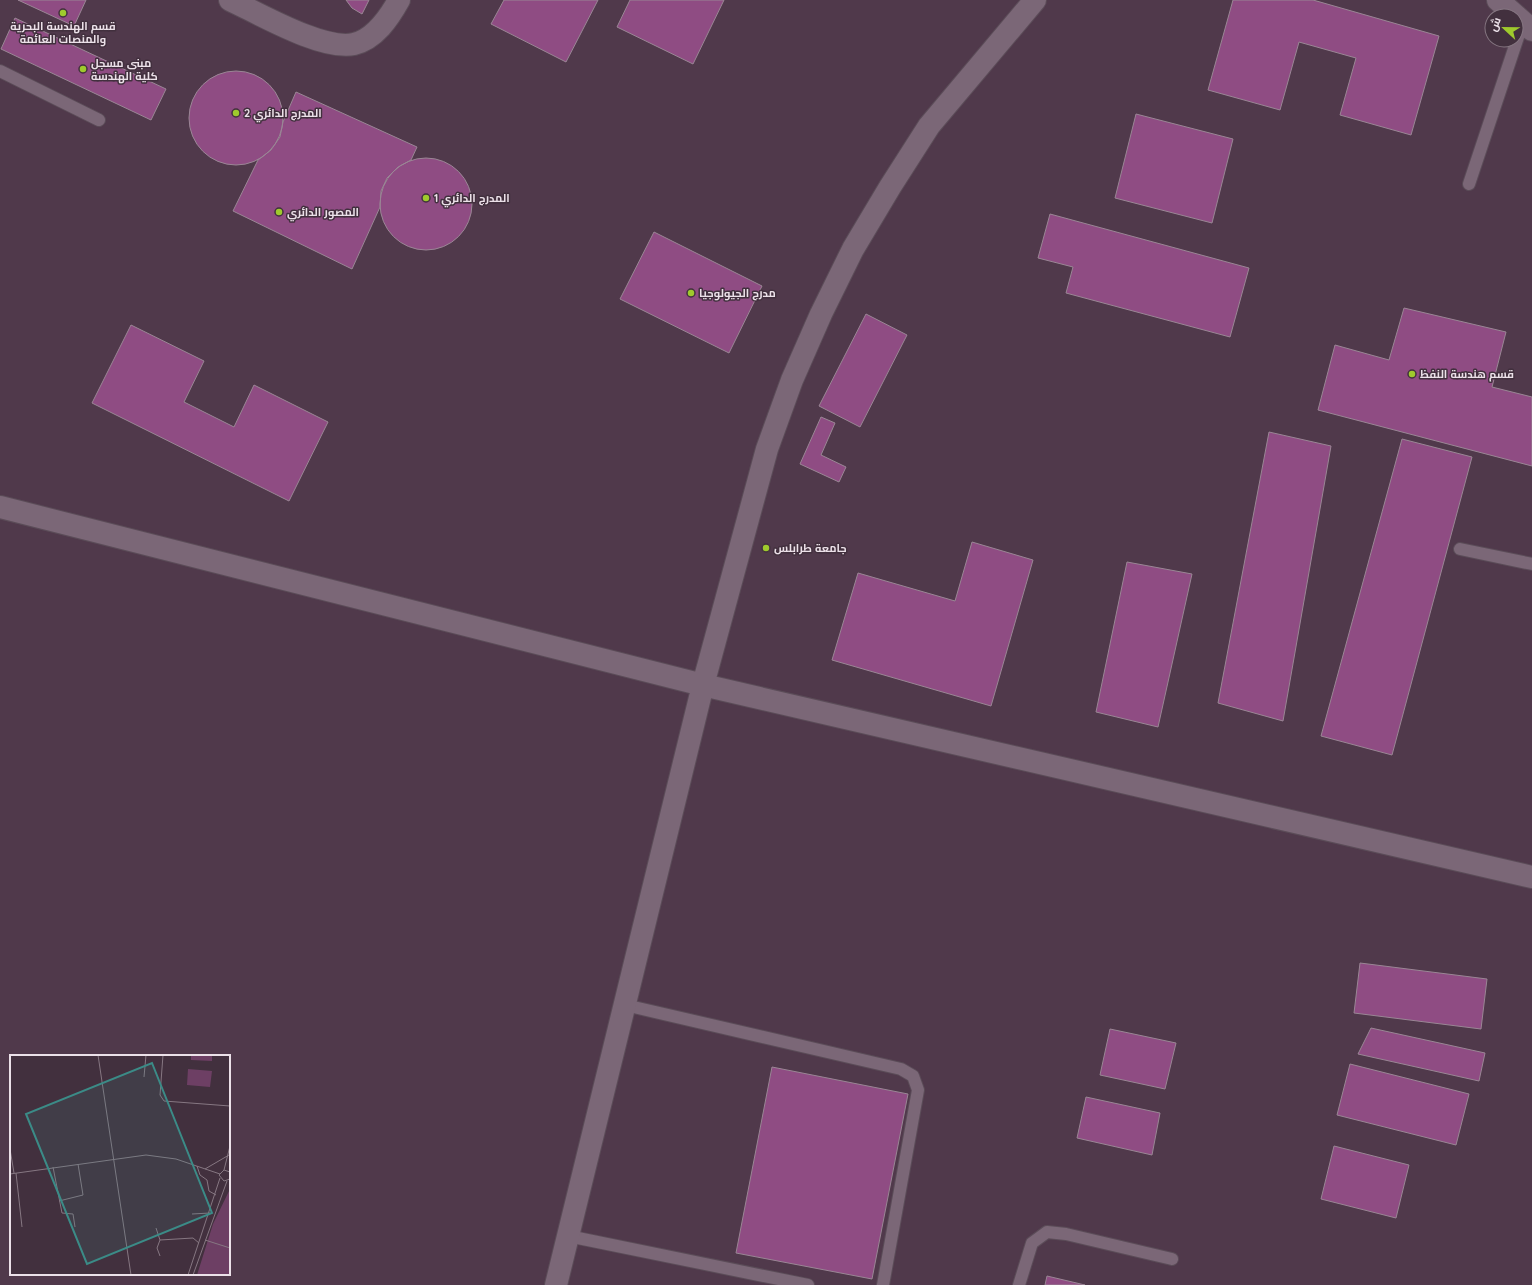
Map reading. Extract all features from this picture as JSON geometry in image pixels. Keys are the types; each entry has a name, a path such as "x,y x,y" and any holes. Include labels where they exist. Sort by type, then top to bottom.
{"street":[{"path":"230,0 313,39 336,44 353,44 377,32 394,10 399,0"},
{"path":"556,1285 703,684 767,449 792,380 821,314 868,224 890,187 930,126 1035,0"},
{"path":"1498,0 1527,26"},
{"path":"0,507 703,684 1532,877"}],"lane":[{"path":"1469,184 1527,26"},
{"path":"0,71 99,120"},
{"path":"1460,549 1532,564"},
{"path":"625,1005 901,1069 913,1076 918,1090 883,1285"},
{"path":"1019,1285 1032,1243 1047,1232 1066,1234 1172,1259"},
{"path":"568,1236 808,1285"}],"shaded area":[{"name":"جامعة طرابلس","path":"0,0 1532,0 1532,1285 0,1285"}],"building":[{"name":"قسم الهندسة البحرية والمنصات العائمة","path":"18,0 86,0 74,26"},
{"path":"346,0 369,0 362,14 352,8"},
{"path":"504,0 598,0 566,62 491,24"},
{"path":"630,0 724,0 693,64 617,27"},
{"path":"1233,0 1313,0 1439,36 1411,135 1340,115 1356,58 1299,42 1280,110 1208,90"},
{"name":"مبنى مسجل كلية الهندسة","path":"15,18 166,89 151,120 1,49"},
{"name":"المدرج الدائري 2","path":"227,71 245,71 254,74 270,84 280,100 283,109 283,127 280,136 270,152 254,162 245,165 227,165 218,162 202,152 192,136 189,127 189,109 192,100 202,84 218,74"},
{"path":"296,92 417,147 411,160 398,167 387,178 381,191 380,207 352,269 233,211 258,160 271,150 280,137 283,122"},
{"path":"1136,114 1233,139 1212,223 1115,198"},
{"name":"المدرج الدائري 1","path":"426,158 435,159 452,166 464,178 471,195 471,213 464,230 452,242 435,249 426,250 417,249 400,242 388,230 381,213 380,204 381,195 388,178 400,166 417,159"},
{"path":"1050,214 1249,268 1230,337 1066,293 1073,267 1038,258"},
{"name":"مدرج الجيولوجيا","path":"654,232 762,286 729,353 620,299"},
{"name":"قسم هندسة النفظ","path":"1404,308 1506,332 1492,387 1532,397 1532,466 1318,410 1335,345 1389,360"},
{"path":"866,314 907,335 860,427 819,406"},
{"path":"131,325 204,361 184,402 234,427 254,385 328,422 289,501 92,403"},
{"path":"821,417 835,423 821,455 846,467 839,482 800,464"},
{"path":"1269,432 1331,446 1283,721 1218,703"},
{"path":"1402,439 1472,457 1392,755 1321,736"},
{"path":"972,542 1033,560 991,706 832,660 858,573 955,601"},
{"path":"1127,562 1192,574 1158,727 1096,712"},
{"path":"1360,963 1487,979 1481,1029 1354,1013"},
{"path":"1371,1028 1485,1053 1479,1081 1358,1054"},
{"path":"1110,1029 1176,1043 1165,1089 1100,1075"},
{"path":"1350,1064 1469,1094 1456,1145 1337,1115"},
{"path":"772,1067 908,1094 872,1279 736,1253"},
{"path":"1086,1097 1160,1113 1152,1155 1077,1138"},
{"path":"1334,1146 1409,1165 1396,1218 1321,1199"},
{"path":"1047,1276 1085,1285 1045,1285"}],"place":[{"name":"قسم الهندسة البحرية والمنصات العائمة","path":"63,13"},
{"name":"مبنى مسجل كلية الهندسة","path":"83,69"},
{"name":"المدرج الدائري 2","path":"236,113"},
{"name":"المدرج الدائري 1","path":"426,198"},
{"name":"المصور الدائري","path":"279,212"},
{"name":"مدرج الجيولوجيا","path":"691,293"},
{"name":"قسم هندسة النفظ","path":"1412,374"},
{"name":"جامعة طرابلس","path":"766,548"}]}
